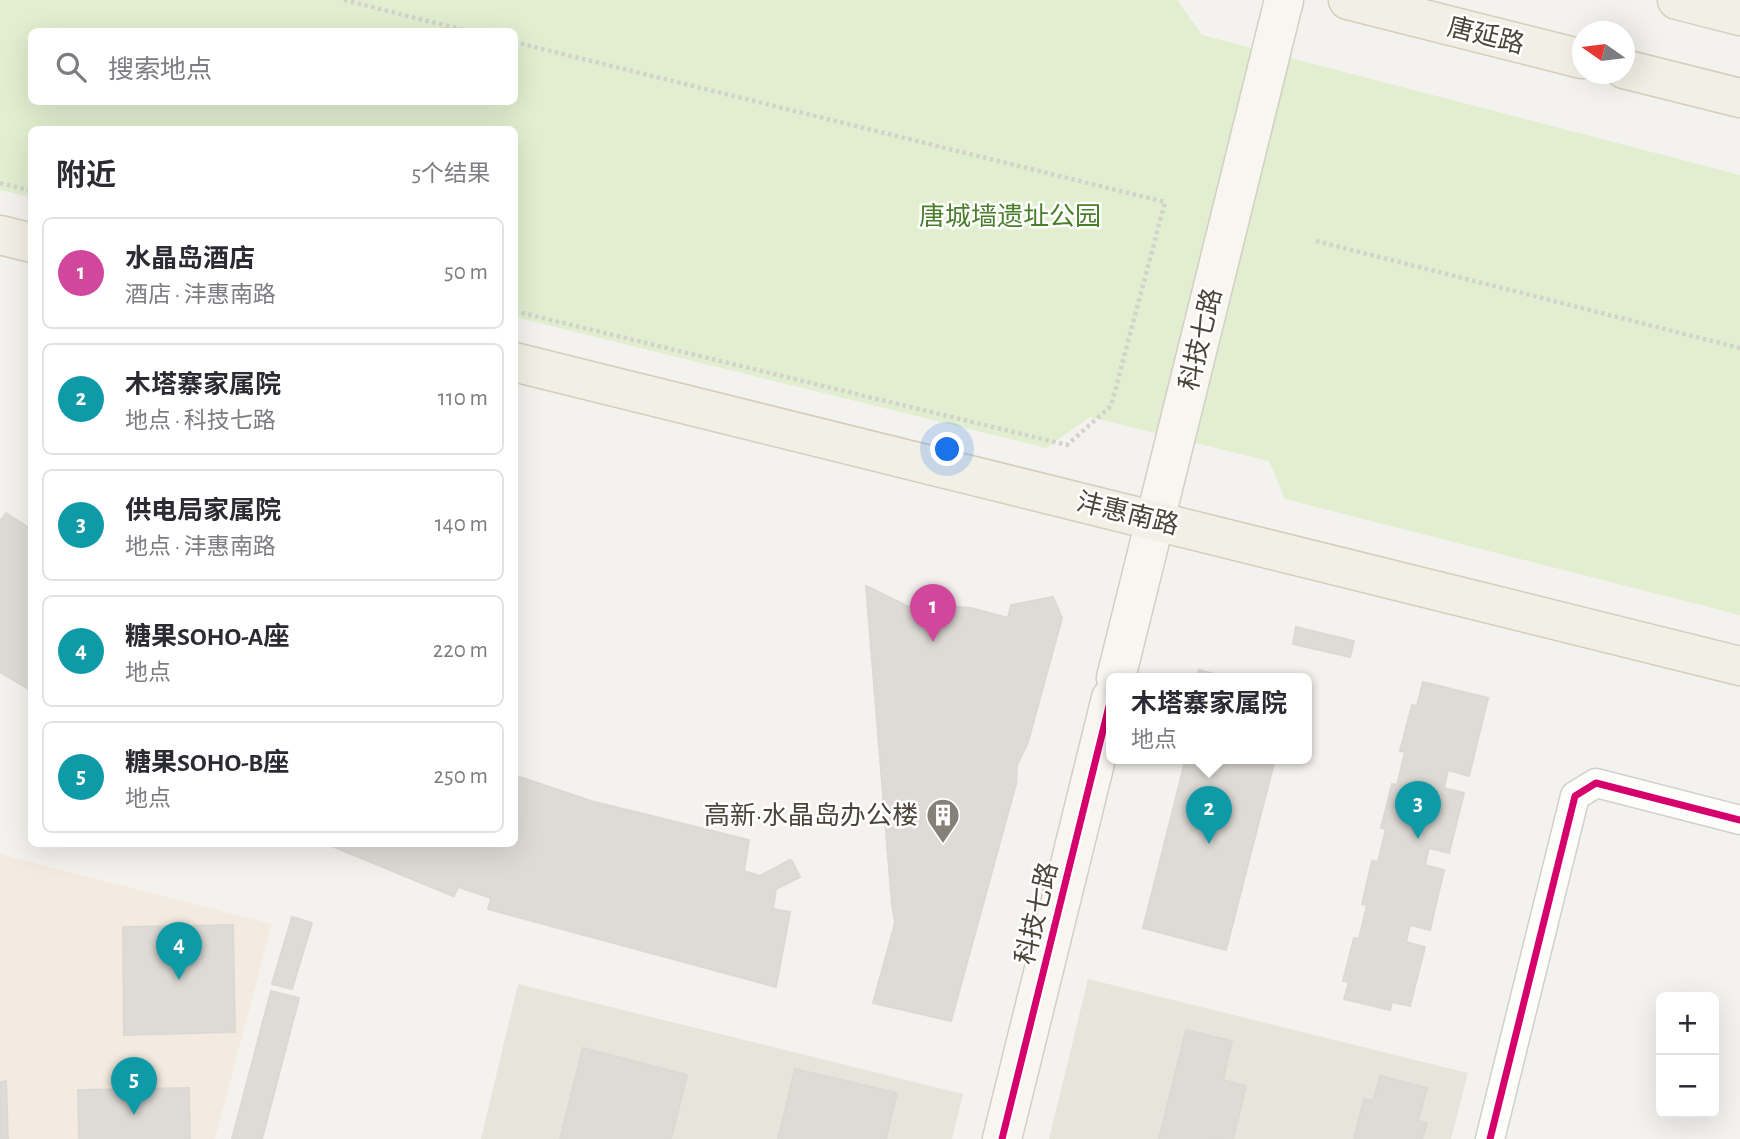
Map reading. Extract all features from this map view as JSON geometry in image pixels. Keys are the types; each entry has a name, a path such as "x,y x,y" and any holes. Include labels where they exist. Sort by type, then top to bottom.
{"main road":[{"name":"唐延路","path":"1348,0 1572,56"},
{"path":"1677,0 1740,16"},
{"path":"1635,72 1740,98"},
{"path":"0,235 28,242"},
{"name":"沣惠南路","path":"518,363 1740,666"}],"street":[{"name":"科技七路","path":"1117,673 1284,0"},
{"name":"科技七路","path":"1002,1139 1106,718"},
{"path":"1490,1139 1575,796 1596,783 1740,820"}],"path":[{"path":"344,0 456,28"},
{"path":"518,43 1165,202 1111,406 1067,445 518,312"},
{"path":"0,183 28,190"},
{"path":"1315,241 1740,348"}],"shaded area":[{"path":"0,854 272,924 215,1139 0,1139"},
{"path":"1088,979 1468,1073 1451,1139 1049,1139"},
{"path":"518,984 963,1094 952,1139 481,1139"}],"green space":[{"name":"唐城墙遗址公园","path":"0,0 1177,0 1202,35 1740,175 1740,615 1285,499 1269,461 1090,417 1046,448 518,318 518,126 28,126 28,196 0,190"}],"building":[{"path":"6,513 28,527 28,689 0,672 0,521"},
{"name":"高新·水晶岛办公楼","path":"866,586 909,607 971,608 1008,618 1011,605 1053,597 1062,618 1028,742 1017,765 1016,784 951,1021 873,1003 895,923"},
{"path":"1296,627 1354,641 1350,657 1293,644"},
{"path":"1423,682 1488,698 1469,776 1448,770 1444,788 1464,793 1449,853 1429,848 1425,865 1444,870 1430,930 1410,925 1406,942 1425,947 1410,1006 1392,1002 1390,1010 1344,999 1349,982 1343,981 1354,938 1359,939 1367,905 1362,904 1372,861 1378,862 1386,829 1381,828 1392,784 1397,785 1405,752 1400,751 1412,705 1417,706"},
{"path":"1184,764 1274,764 1226,950 1143,928"},
{"path":"518,776 591,801 749,840 744,871 760,876 790,860 800,877 776,889 773,909 790,912 776,987 488,909 491,898 458,887 453,896 334,847 518,847"},
{"path":"292,917 312,923 292,989 272,984"},
{"path":"233,925 235,1032 124,1035 123,927"},
{"path":"271,991 299,998 262,1139 232,1139"},
{"path":"1186,1030 1232,1041 1223,1080 1246,1086 1233,1139 1159,1139"},
{"path":"583,1048 687,1075 671,1139 560,1139"},
{"path":"795,1069 897,1093 886,1139 778,1139"},
{"path":"1380,1076 1427,1088 1418,1121 1427,1123 1422,1139 1354,1139 1364,1099 1373,1101"},
{"path":"6,1081 8,1139 0,1139 0,1082"},
{"path":"189,1088 190,1139 79,1139 78,1090"}],"cycle path":[{"path":"1002,1139 1106,718"},
{"path":"1490,1139 1575,796 1596,783 1740,820"}],"place":[{"name":"水晶岛酒店","path":"933,642"},
{"name":"供电局家属院","path":"1418,839"},
{"name":"木塔寨家属院","path":"1209,844"},
{"name":"高新·水晶岛办公楼","path":"943,845"},
{"name":"糖果SOHO-A座","path":"179,980"},
{"name":"糖果SOHO-B座","path":"134,1115"}]}
